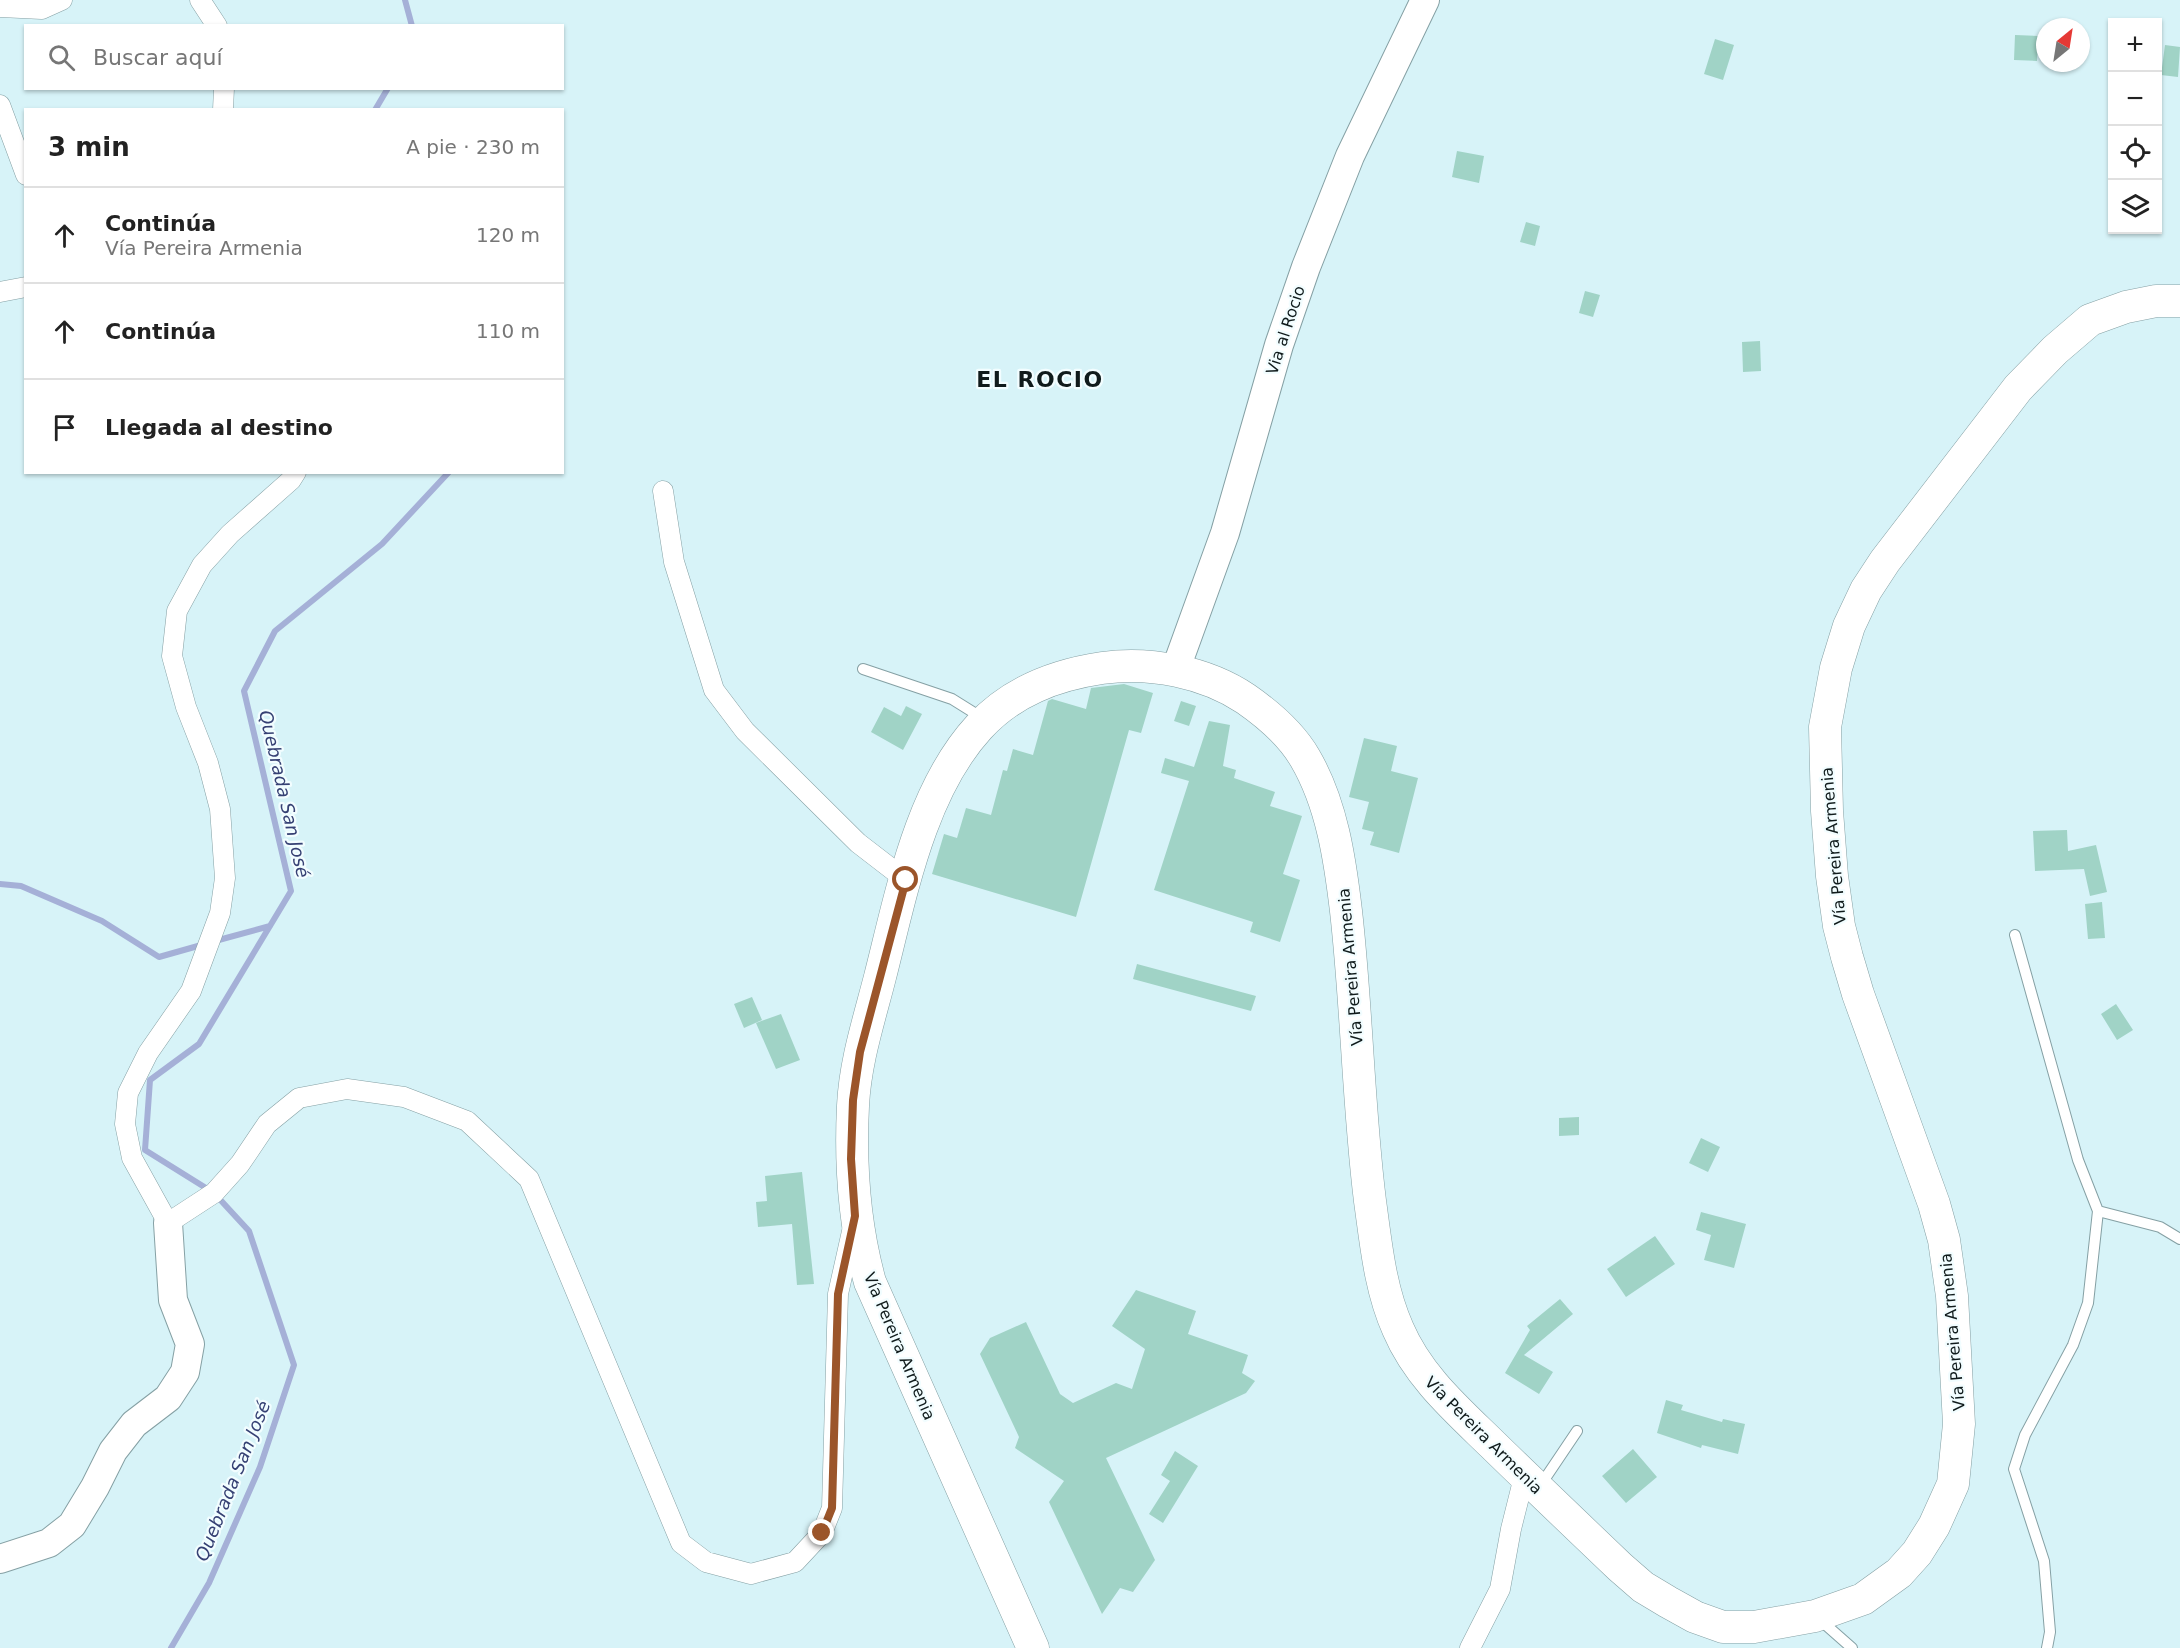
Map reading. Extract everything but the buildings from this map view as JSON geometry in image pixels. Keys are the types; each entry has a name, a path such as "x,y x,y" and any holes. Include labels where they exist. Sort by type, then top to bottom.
{"main road":[{"name":"Via al Rocio","path":"1175,671 1222,542 1279,345 1306,267 1350,156 1425,0"},
{"name":"Vía Pereira Armenia","path":"1033,1648 870,1282 855,1216 851,1159 853,1100 860,1052 906,880 939,784 986,720 1017,695 1047,680 1080,671 1114,666 1143,666 1175,671 1227,688 1244,698 1286,732 1304,756 1319,787 1331,823 1341,869 1350,951 1365,1161 1376,1246 1398,1331 1424,1374 1440,1394 1643,1587 1695,1617 1723,1627 1755,1627 1815,1616 1863,1599 1899,1573 1917,1553 1934,1526 1953,1484 1959,1424 1952,1296 1944,1240 1934,1204 1858,994 1839,926 1832,876 1825,758 1825,728 1836,669 1849,626 1866,590 1885,561 2018,388 2055,350 2090,320 2126,307 2180,301"},
{"path":"0,1559 49,1543 72,1525 113,1451 134,1424 168,1398 185,1372 190,1344 173,1300 168,1223"}],"street":[{"path":"0,7 42,9 62,0"},
{"path":"200,0 216,24"},
{"path":"223,108 224,90"},
{"path":"0,105 24,170"},
{"path":"0,292 24,287"},
{"path":"295,474 291,480 230,534 202,565 177,611 172,656 186,706 208,764 220,809 225,878 220,913 191,991 148,1053 128,1093 125,1124 132,1158 168,1223 214,1193 240,1164 267,1124 299,1098 347,1089 404,1097 467,1121 529,1179 681,1543 706,1562 751,1574 795,1562 822,1533 832,1508 838,1294 855,1216"},
{"path":"663,491 674,562 714,690 753,739 858,843 906,880"},
{"path":"1470,1648 1500,1589 1511,1529 1531,1483"}],"lane":[{"path":"863,669 952,699 986,720"},
{"path":"2015,935 2078,1160 2098,1211 2088,1303 2073,1345 2025,1435 2014,1469 2044,1561 2050,1632 2047,1648"},
{"path":"2098,1211 2160,1227 2180,1239"},
{"path":"1531,1483 1577,1431"},
{"path":"1815,1616 1851,1648"}],"waterway":[{"name":"Quebrada San José","path":"405,0 411,24"},
{"name":"Quebrada San José","path":"376,108 387,90"},
{"name":"Quebrada San José","path":"171,1648 209,1583 260,1467 294,1365 249,1231 214,1193 145,1150 150,1080 199,1044 291,891 244,691 275,631 382,544 447,474"},
{"path":"0,884 21,886 102,921 159,957 205,944"},
{"path":"215,941 270,926"}],"district":[{"name":"EL ROCIO","path":"1040,379"}],"route":[{"path":"822,1533 832,1508 838,1294 855,1216 851,1159 853,1100 860,1052 906,880"}]}
